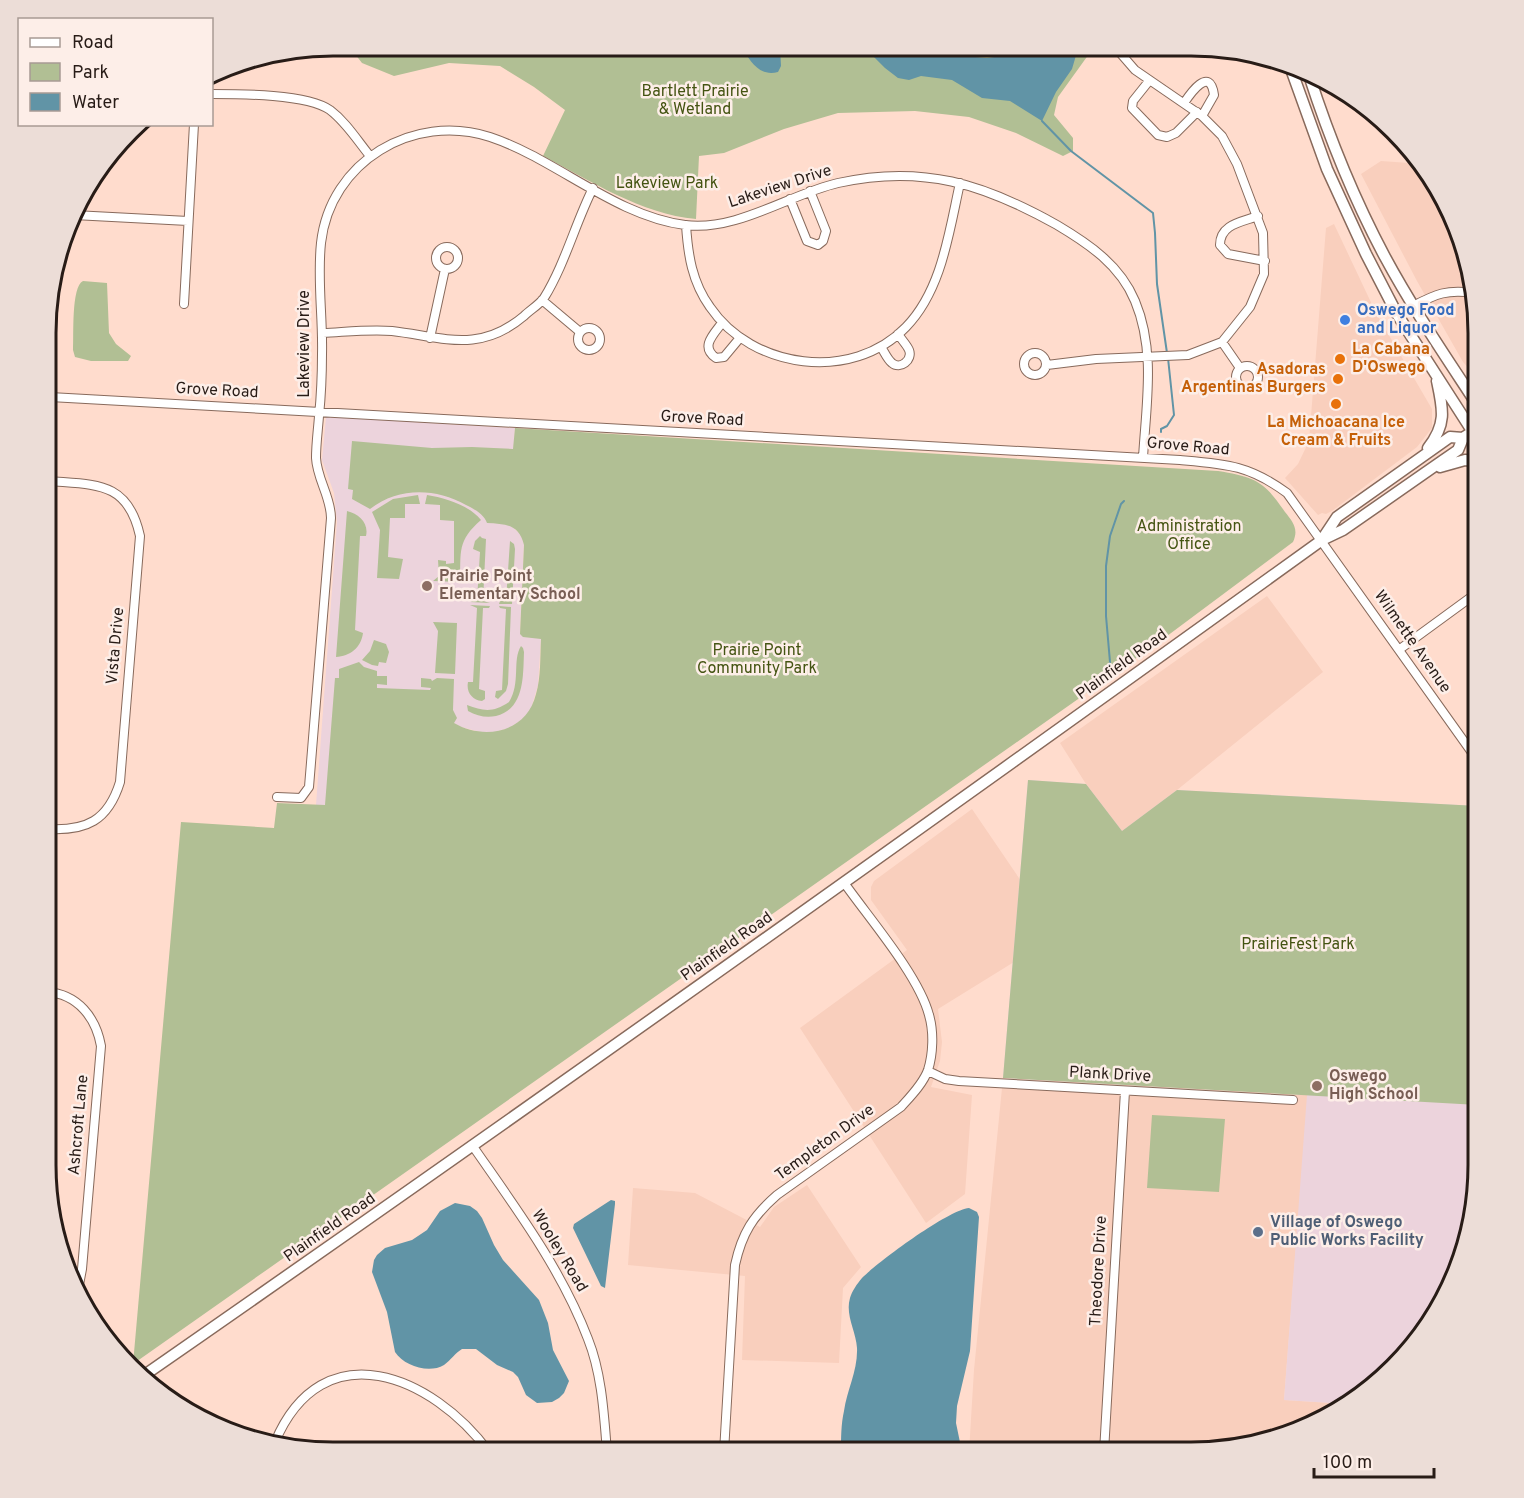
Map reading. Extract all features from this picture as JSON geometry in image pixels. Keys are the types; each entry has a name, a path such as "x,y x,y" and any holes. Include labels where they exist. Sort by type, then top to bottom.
{"main road":[{"path":"1293,75 1327,169 1396,314 1468,421"},
{"path":"1312,83 1363,213 1413,306 1468,391"},
{"path":"1419,458 1436,438 1442,421 1442,406 1436,375"},
{"name":"Plainfield Road","path":"1322,540 1337,517 1419,458 1450,437 1468,436"},
{"name":"Plainfield Road","path":"148,1372 844,884 1322,540 1343,530 1458,450 1462,438"},
{"path":"1428,471 1468,460"}],"street":[{"path":"1047,365 1096,359 1188,355 1222,342 1250,307 1260,287 1265,261 1263,233 1232,152 1217,130 1199,114 1149,81 1123,56"},
{"path":"1149,81 1134,99 1132,106 1137,114 1160,135 1167,137 1173,135 1199,114 1214,95 1213,88 1203,83 1197,85 1184,104"},
{"path":"213,94 302,100 317,104 337,116 369,156"},
{"path":"184,304 194,126"},
{"name":"Lakeview Drive","path":"277,797 301,798 309,788 331,518 331,506 316,458 323,333 321,242 329,209 346,180 369,156 395,142 420,133 450,130 475,132 504,142 636,210 686,225 710,224 737,219 810,191 870,177 902,176 960,183 1003,197 1079,238 1102,255 1118,272 1134,297 1144,325 1149,358 1143,458"},
{"path":"686,225 688,256 695,280 722,324 739,339 766,354 799,362 828,363 853,358 881,346 898,334 917,313 931,290 941,264 960,183"},
{"path":"323,333 390,331 452,341 486,337 516,323 542,300 561,267 575,226 593,188"},
{"path":"790,199 807,241 818,245 823,241 826,231 810,191"},
{"path":"82,215 188,221"},
{"path":"1258,216 1229,226 1224,231 1220,245 1228,254 1265,261"},
{"path":"430,338 445,269"},
{"path":"1413,306 1438,293 1452,290 1465,292"},
{"path":"542,300 580,332"},
{"path":"722,324 709,340 707,347 710,354 716,358 724,357 739,339"},
{"path":"881,346 892,363 898,366 904,364 909,358 910,351 898,334"},
{"path":"1222,342 1240,368"},
{"name":"Grove Road","path":"56,398 1225,464 1255,472 1287,494 1322,540"},
{"name":"Vista Drive","path":"56,482 95,485 114,492 128,504 136,519 140,536 120,782 111,803 97,820 83,827 56,829"},
{"name":"Wilmette Avenue","path":"1322,540 1468,747"},
{"path":"1400,649 1468,599"},
{"name":"Templeton Drive","path":"725,1442 735,1265 747,1228 760,1210 777,1195 901,1107 916,1090 928,1071 932,1037 930,1016 922,994 844,884"},
{"name":"Ashcroft Lane","path":"56,992 82,1006 98,1030 101,1046 80,1279"},
{"name":"Plank Drive","path":"928,1071 959,1081 1293,1100"},
{"name":"Theodore Drive","path":"1105,1442 1125,1091"},
{"name":"Wooley Road","path":"472,1145 518,1211 564,1284 589,1341 602,1398 606,1442"},
{"path":"277,1437 290,1412 314,1389 341,1377 369,1374 404,1382 466,1423 481,1442"}],"shaded area":[{"path":"1381,161 1410,163 1440,210 1454,244 1463,279 1468,315 1468,368 1417,281 1361,174"},
{"path":"1334,224 1376,313 1432,409 1432,428 1417,447 1332,511 1318,515 1285,478 1298,464 1309,441 1326,228"},
{"name":"Prairie Point Elementary School","path":"326,417 515,428 510,524 522,536 524,544 520,633 541,638 538,685 531,709 523,719 510,728 484,733 451,722 445,812 316,805 337,522 334,493 322,460"},
{"path":"1267,596 1323,672 1122,832 1086,784 1060,743"},
{"name":"PrairieFest Park","path":"1028,780 1086,784 1122,831 1177,790 1468,805 1468,1183 1459,1237 1440,1288 1411,1334 1374,1374 1333,1403 1284,1400 1307,1095 1003,1078"},
{"path":"972,809 1021,881 1014,962 938,1009 942,1042 940,1061 931,1087 972,1095 965,1194 926,1223 800,1028 907,950 871,900 871,887 874,881"},
{"path":"1003,1078 1308,1095 1284,1400 1333,1403 1280,1428 1245,1437 1209,1442 970,1442 974,1370"},
{"path":"807,1185 861,1267 843,1288 839,1363 742,1360 745,1276 628,1265 633,1188 695,1193 760,1227 774,1207"}],"green space":[{"name":"Bartlett Prairie & Wetland","path":"357,56 1088,56 1058,97 1054,115 1073,138 1073,151 1063,156 1016,133 969,117 915,111 838,113 784,129 724,153 699,156 696,219 656,211 636,203 598,186 543,156 565,110 500,66 449,63 394,76 362,63"},
{"path":"83,281 107,283 109,333 116,344 131,356 128,361 91,361 75,357 73,323 75,302 79,285"},
{"name":"Prairie Point Community Park","path":"515,428 1218,471 1258,482 1278,502 1294,526 1295,533 1293,542 1159,642 137,1361 134,1358 181,822 274,828 277,803 325,805 335,678 339,678 339,669 359,662 364,667 377,671 377,676 387,676 387,685 377,684 377,688 430,690 431,688 421,687 421,678 432,681 437,678 454,679 453,710 457,718 454,723 466,728 491,732 503,730 524,717 531,707 538,687 541,639 523,637 520,634 524,545 519,533 510,526 487,523 484,517 475,510 442,495 417,492 405,494 381,502 370,509 352,499 353,490 348,489 352,441 432,448 513,449"},
{"path":"418,495 420,504 405,504 405,518 390,518 388,557 403,559 399,579 377,578 380,530 372,512 393,499"},
{"path":"427,495 463,506 481,520 473,527 464,541 460,582 433,581 439,576 438,560 446,561 446,564 454,563 454,521 440,520 440,505 425,504"},
{"path":"347,511 359,517 367,531 366,536 360,536 355,630 363,633 360,643 354,650 336,657"},
{"path":"480,536 486,539 483,601 490,603 470,602 477,600 480,552 473,549 475,541"},
{"path":"510,541 514,544 515,549 512,604 499,604 500,601 506,601"},
{"path":"470,605 490,606 483,608 479,689 485,691 485,699 482,701 473,697 468,689 468,682 473,682 477,608"},
{"path":"499,606 511,607 508,684 506,691 498,699 495,697 496,691 502,690 506,609"},
{"path":"433,622 457,623 455,674 435,673 438,631"},
{"path":"374,640 386,644 389,652 386,663 379,662 378,666 362,660 370,651"},
{"path":"521,646 524,652 522,681 517,699 512,706 505,712 492,717 468,711 467,705 488,710 509,702 515,687 517,658"},
{"name":"PrairieFest Park","path":"1028,780 1086,784 1122,831 1177,790 1468,805 1468,1104 1003,1078"},
{"path":"1152,1115 1225,1119 1219,1192 1147,1188"}],"water":[{"path":"748,56 780,56 781,66 778,72 771,73 760,70"},
{"path":"873,56 987,58 1076,56 1072,69 1056,92 1042,121 1010,101 982,98 952,80 921,76 909,80 898,78"},
{"path":"611,1200 615,1201 615,1204 605,1288 601,1286 573,1228 574,1224"},
{"path":"455,1203 470,1206 477,1211 503,1260 539,1300 548,1323 553,1350 569,1381 564,1393 552,1402 537,1403 526,1395 518,1377 513,1372 497,1365 476,1349 462,1349 444,1365 431,1369 411,1365 395,1352 387,1312 372,1272 374,1260 385,1248 412,1240 427,1230 440,1211"},
{"path":"969,1208 977,1212 979,1217 970,1351 957,1406 956,1423 960,1442 841,1442 845,1403 857,1356 849,1311 853,1290 870,1270 897,1249 959,1211"}],"waterway":[{"path":"1042,121 1071,151 1153,213 1157,284 1167,353"},
{"path":"1161,432 1161,429 1167,426 1174,415 1168,358"},
{"path":"1106,680 1110,662 1106,616 1106,566 1110,536 1124,501"}],"place":[{"name":"Oswego Food and Liquor","path":"1345,320"},
{"name":"La Cabana D'Oswego","path":"1340,359"},
{"name":"Asadoras Argentinas Burgers","path":"1338,379"},
{"name":"La Michoacana Ice Cream & Fruits","path":"1336,404"},
{"name":"Prairie Point Elementary School","path":"427,586"},
{"name":"Oswego High School","path":"1317,1086"},
{"name":"Village of Oswego Public Works Facility","path":"1258,1232"}],"park label":[{"name":"Lakeview Park","path":"667,184"},
{"name":"Administration Office","path":"1189,536"}]}
